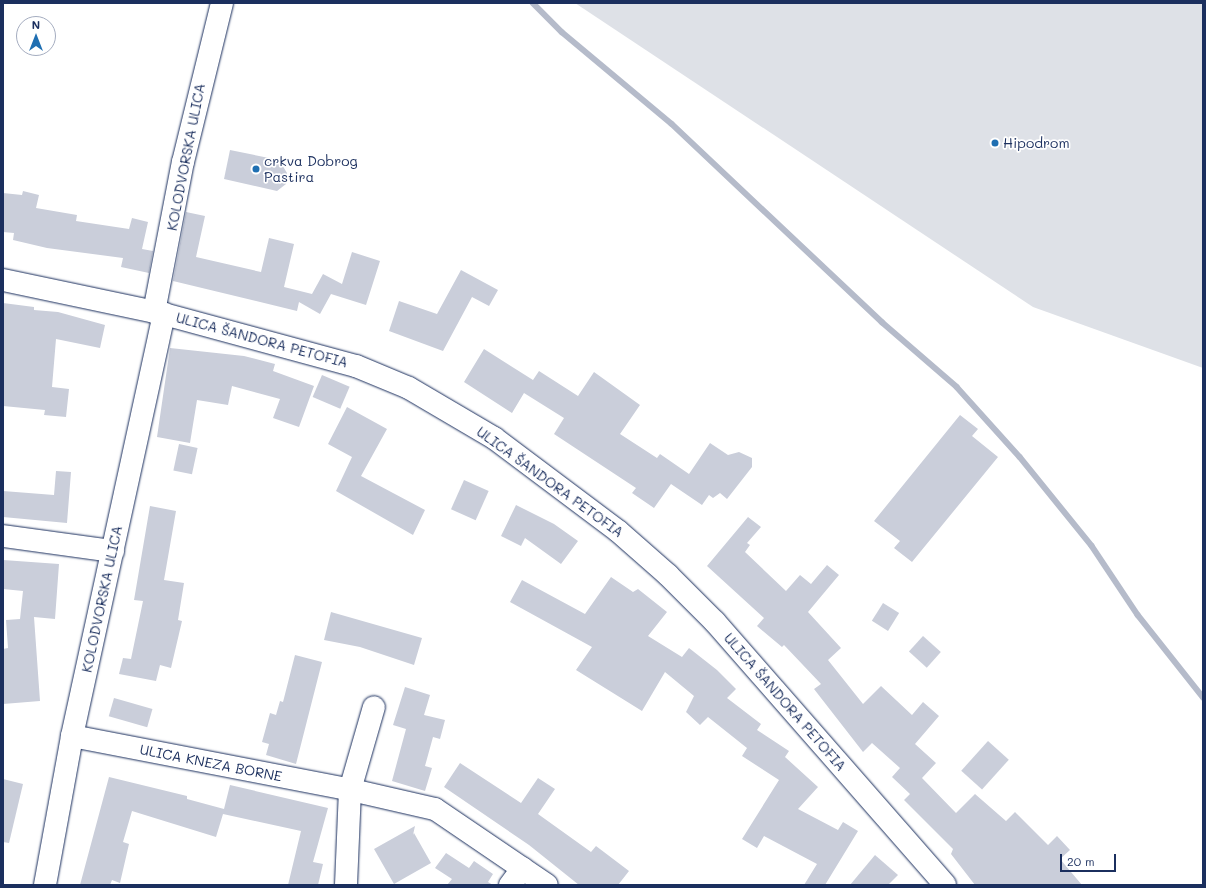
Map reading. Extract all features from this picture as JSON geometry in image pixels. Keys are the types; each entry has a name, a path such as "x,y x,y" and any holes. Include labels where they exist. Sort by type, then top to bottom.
{"street":[{"name":"KOLODVORSKA ULICA","path":"45,885 72,736 113,551 159,313 184,155 222,3"},
{"name":"ULICA ŠANDORA PETOFIA","path":"3,280 159,313 356,366 409,388 494,438 618,531 668,575 715,622 945,885"},
{"path":"3,536 113,551"},
{"path":"346,885 350,790 374,707"},
{"name":"ULICA KNEZA BORNE","path":"72,736 350,790 435,809 547,885"},
{"path":"510,885 523,868"}],"shaded area":[{"name":"Hipodrom","path":"575,3 1203,3 1203,368 1033,307"}],"building":[{"name":"crkva Dobrog Pastira","path":"230,150 279,160 287,173 286,184 277,191 224,179"},
{"path":"23,191 39,195 36,208 77,215 76,221 129,229 132,218 148,222 142,249 153,251 149,273 121,267 123,258 47,248 13,240 14,233 3,232 3,193 22,195"},
{"path":"186,212 205,216 196,257 261,272 269,238 294,244 284,287 312,294 323,274 342,284 352,252 380,261 366,305 331,294 320,314 299,302 297,311 173,281"},
{"path":"461,270 498,290 489,306 472,297 443,351 389,331 399,301 437,314"},
{"path":"3,303 34,307 34,310 58,312 105,325 100,348 56,339 52,387 69,389 66,417 44,415 45,410 3,406"},
{"path":"170,348 244,356 275,364 273,371 314,386 299,427 273,418 280,399 232,386 228,405 197,400 190,443 157,437"},
{"path":"484,349 533,380 539,371 578,396 594,372 640,405 620,434 657,458 660,454 689,474 710,443 728,455 739,452 752,458 752,467 727,499 720,493 713,498 709,495 702,505 671,484 654,508 632,493 636,488 554,434 564,418 524,393 512,413 464,382"},
{"path":"322,375 350,387 340,409 313,397"},
{"path":"347,407 387,429 361,476 425,510 413,535 336,491 352,457 328,444"},
{"path":"960,415 978,429 972,436 998,457 912,562 894,548 900,541 874,521"},
{"path":"179,444 198,448 192,474 173,470"},
{"path":"56,471 71,472 67,523 3,517 3,491 54,495"},
{"path":"464,480 489,491 476,520 451,509"},
{"path":"516,505 554,524 578,541 561,564 525,538 521,546 501,536"},
{"path":"150,506 176,511 164,580 184,583 178,620 182,621 171,668 160,665 156,681 119,674 123,658 131,659 143,601 134,600"},
{"path":"748,517 761,527 747,543 750,545 745,552 786,591 800,575 811,584 827,565 839,575 808,612 841,648 828,660 863,704 881,686 912,715 923,702 939,716 915,744 936,763 922,778 956,813 975,794 1006,821 1015,812 1048,845 1057,836 1070,850 1060,859 1082,885 975,885 951,854 953,849 904,800 910,794 892,777 900,768 872,743 863,752 814,689 821,684 784,645 782,647 757,626 764,618 707,566"},
{"path":"3,560 59,564 55,619 34,617 40,701 3,704 3,649 8,648 6,620 20,619 23,591 3,589"},
{"path":"611,577 633,592 638,589 667,612 648,636 682,657 689,648 717,670 736,689 727,698 761,724 757,730 789,751 785,757 818,787 798,809 838,830 843,822 858,831 825,885 804,885 817,864 764,836 757,848 742,839 779,780 742,756 747,748 708,717 700,725 686,712 694,696 665,672 642,711 576,670 592,647 510,602 522,580 585,614"},
{"path":"883,603 899,613 888,631 872,621"},
{"path":"331,612 422,638 414,665 360,647 324,640"},
{"path":"923,636 941,652 927,668 909,652"},
{"path":"295,655 322,662 296,764 266,755 269,744 262,742 270,713 276,715 280,701 283,702"},
{"path":"405,687 430,695 424,715 445,720 440,739 433,737 425,766 432,768 425,791 392,781 406,729 393,725"},
{"path":"114,698 152,709 147,727 109,716"},
{"path":"988,741 1009,760 982,789 961,771"},
{"path":"460,763 521,803 538,778 555,789 538,814 591,852 596,846 629,871 618,885 579,885 529,845 444,787"},
{"path":"109,777 187,796 187,799 224,809 230,785 328,808 313,862 323,864 318,885 288,885 301,831 223,814 216,837 132,811 123,842 129,844 120,883 112,880 110,885 80,885"},
{"path":"3,779 23,784 9,843 3,842"},
{"path":"415,826 413,835 414,833 431,863 394,884 374,849"},
{"path":"446,853 469,868 474,861 493,874 488,882 493,885 447,885 452,879 435,868"},
{"path":"875,855 898,875 888,885 850,885"}],"waterway":[{"path":"533,3 562,32 672,124 882,322 957,387 1020,457 1092,546 1138,615 1203,697"}],"place":[{"name":"Hipodrom","path":"995,143"},
{"name":"crkva Dobrog Pastira","path":"256,169"}]}
